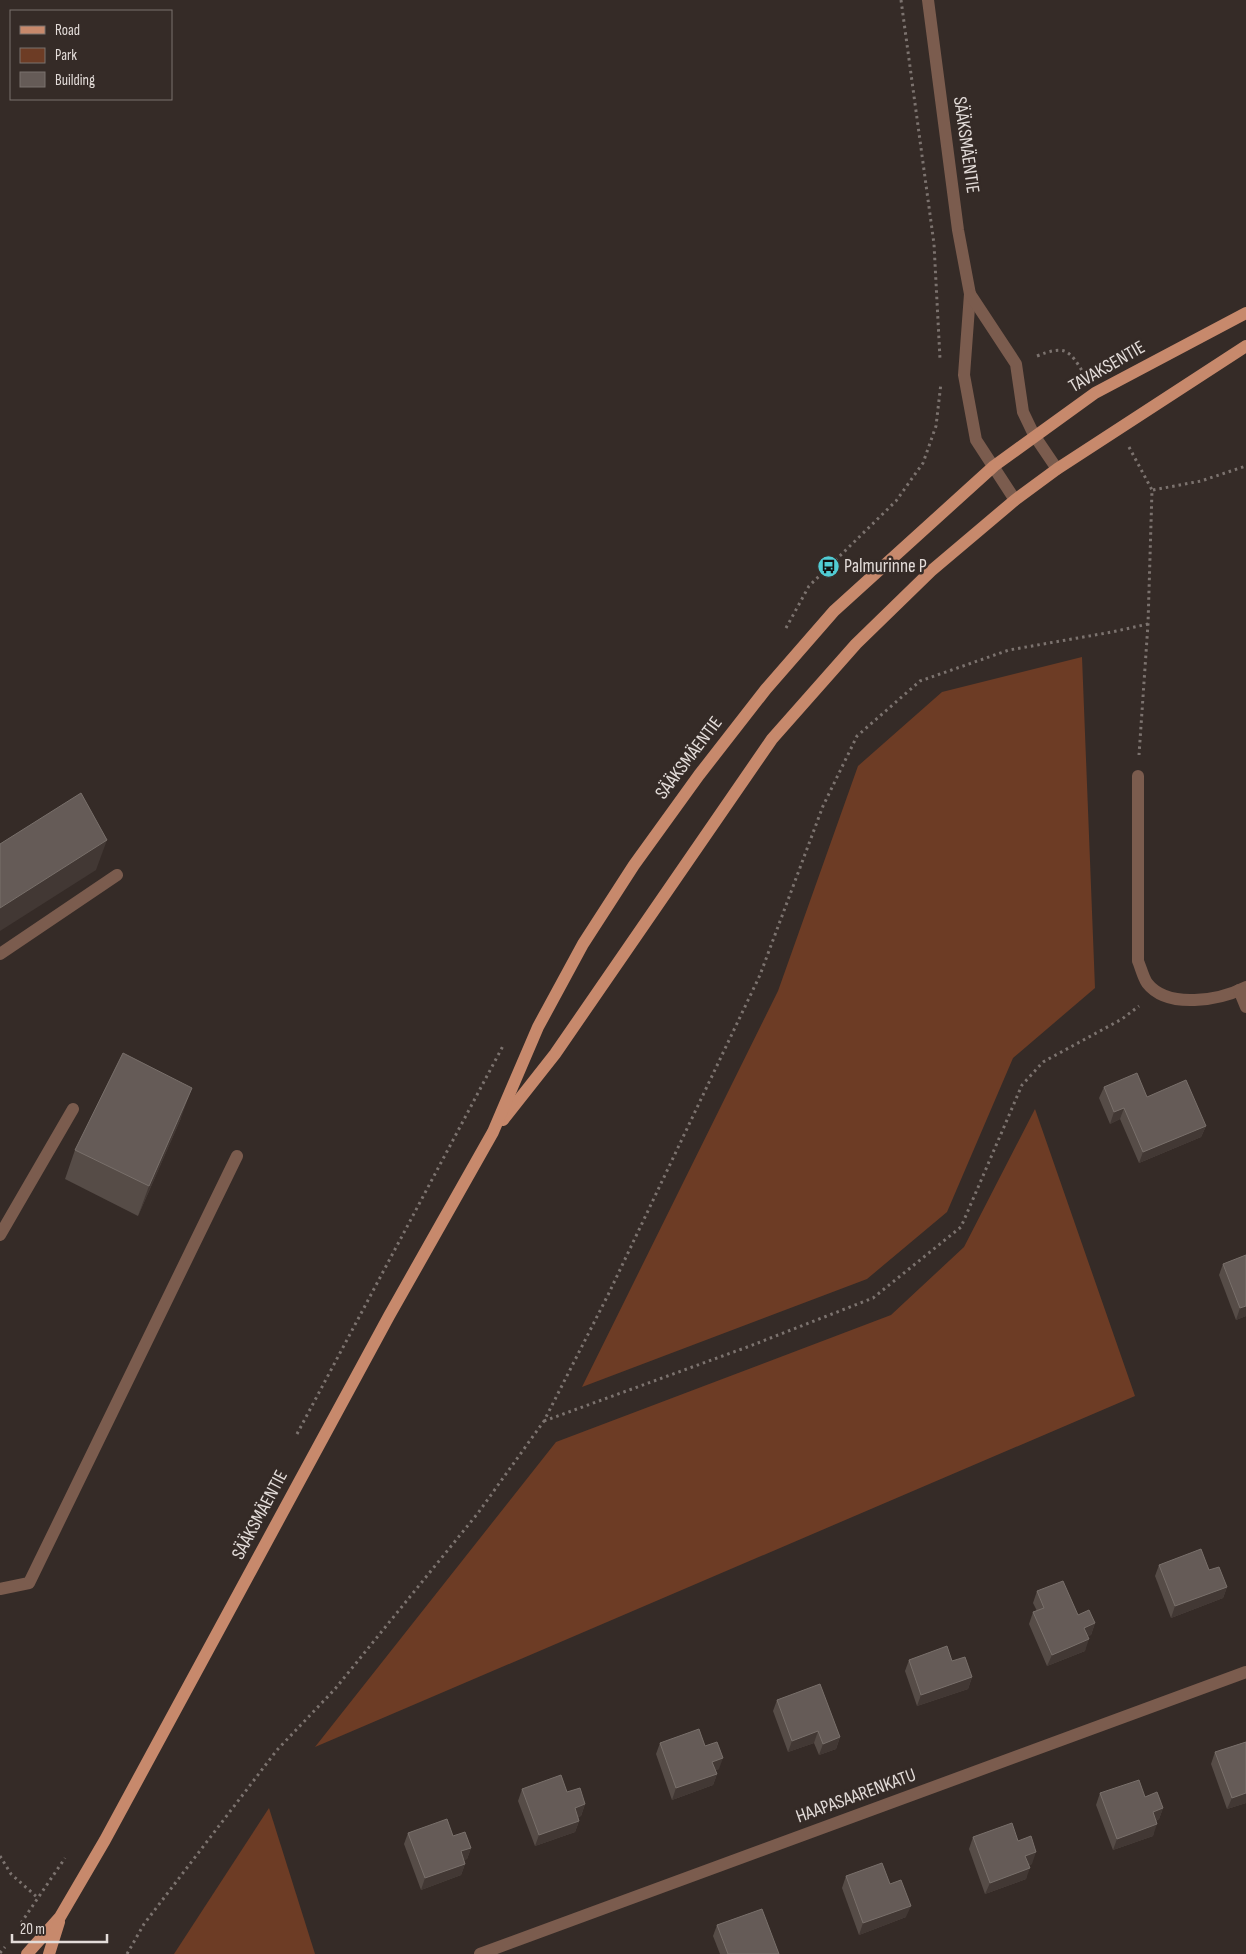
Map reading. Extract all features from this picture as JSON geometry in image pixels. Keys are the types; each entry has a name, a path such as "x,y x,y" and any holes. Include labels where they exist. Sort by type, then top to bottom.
{"main road":[{"name":"TAVAKSENTIE","path":"994,466 1095,393 1246,313"},
{"path":"1057,469 1246,346"},
{"name":"SÄÄKSMÄENTIE","path":"26,1954 60,1917 105,1840 389,1316 493,1132 538,1027 584,944 634,865 699,775 766,689 834,610 994,466"},
{"name":"SÄÄKSMÄENTIE","path":"493,1132 555,1054 772,739 856,644 931,571 1015,500 1057,469"},
{"name":"SÄÄKSMÄENTIE","path":"49,1954 60,1917"}],"street":[{"name":"SÄÄKSMÄENTIE","path":"928,0 958,230 970,294 964,375 976,440 1015,500"},
{"name":"SÄÄKSMÄENTIE","path":"970,294 1016,364 1023,412 1034,436 1057,469"},
{"path":"1138,776 1138,961 1147,982 1157,992 1180,1000 1206,1000 1243,988 1246,1007"},
{"path":"0,954 117,876"},
{"path":"0,1235 73,1109"},
{"path":"0,1589 29,1583 237,1156"},
{"name":"HAAPASAARENKATU","path":"480,1954 1246,1672"}],"path":[{"path":"901,0 934,244 941,377 936,426"},
{"path":"1016,364 1058,348 1069,352 1095,393"},
{"path":"941,377 964,375"},
{"path":"1117,430 1129,446 1152,490 1148,624 1138,776"},
{"path":"1152,490 1202,481 1246,466"},
{"path":"127,1954 144,1924 277,1750 335,1689 478,1513 544,1421 608,1296 760,975 823,806 857,736 920,681 1009,650 1148,624"},
{"path":"544,1421 750,1346 873,1298 961,1227 1022,1085 1043,1062 1122,1019 1157,992"},
{"path":"0,1856 11,1874 38,1898"}],"green space":[{"path":"1082,657 1095,988 1013,1058 947,1212 867,1279 582,1387 778,991 858,766 942,692"},
{"path":"1035,1109 1135,1396 315,1747 556,1442 891,1315 964,1247"},
{"path":"269,1808 315,1954 174,1954"}],"building":[{"path":"81,793 107,840 0,908 0,844"},
{"path":"123,1053 192,1088 149,1186 75,1150"},
{"path":"1137,1073 1147,1097 1186,1080 1206,1126 1143,1152 1124,1108 1114,1112 1104,1087"},
{"path":"1246,1255 1246,1306 1240,1308 1223,1264"},
{"path":"1201,1549 1209,1570 1219,1567 1227,1587 1175,1606 1159,1565"},
{"path":"1063,1581 1078,1615 1089,1610 1095,1623 1084,1628 1089,1639 1052,1655 1033,1612 1044,1608 1037,1591"},
{"path":"947,1646 952,1661 965,1657 972,1677 921,1695 909,1660"},
{"path":"820,1684 840,1737 823,1744 818,1731 792,1741 777,1700"},
{"path":"699,1729 705,1746 717,1742 723,1758 712,1762 717,1774 676,1788 660,1743"},
{"path":"1246,1742 1246,1793 1232,1798 1215,1752"},
{"path":"561,1775 567,1792 580,1788 585,1804 575,1808 579,1821 539,1835 522,1789"},
{"path":"1139,1780 1145,1797 1157,1792 1163,1808 1153,1812 1157,1824 1117,1839 1100,1793"},
{"path":"447,1819 453,1836 465,1832 471,1848 461,1851 465,1864 425,1878 408,1833"},
{"path":"1012,1823 1018,1841 1031,1836 1036,1852 1025,1856 1030,1868 990,1883 973,1837"},
{"path":"882,1863 890,1884 901,1880 911,1906 863,1923 846,1876"},
{"path":"762,1909 779,1954 728,1954 717,1925"}],"place":[{"name":"Palmurinne P","path":"828,566"}]}
